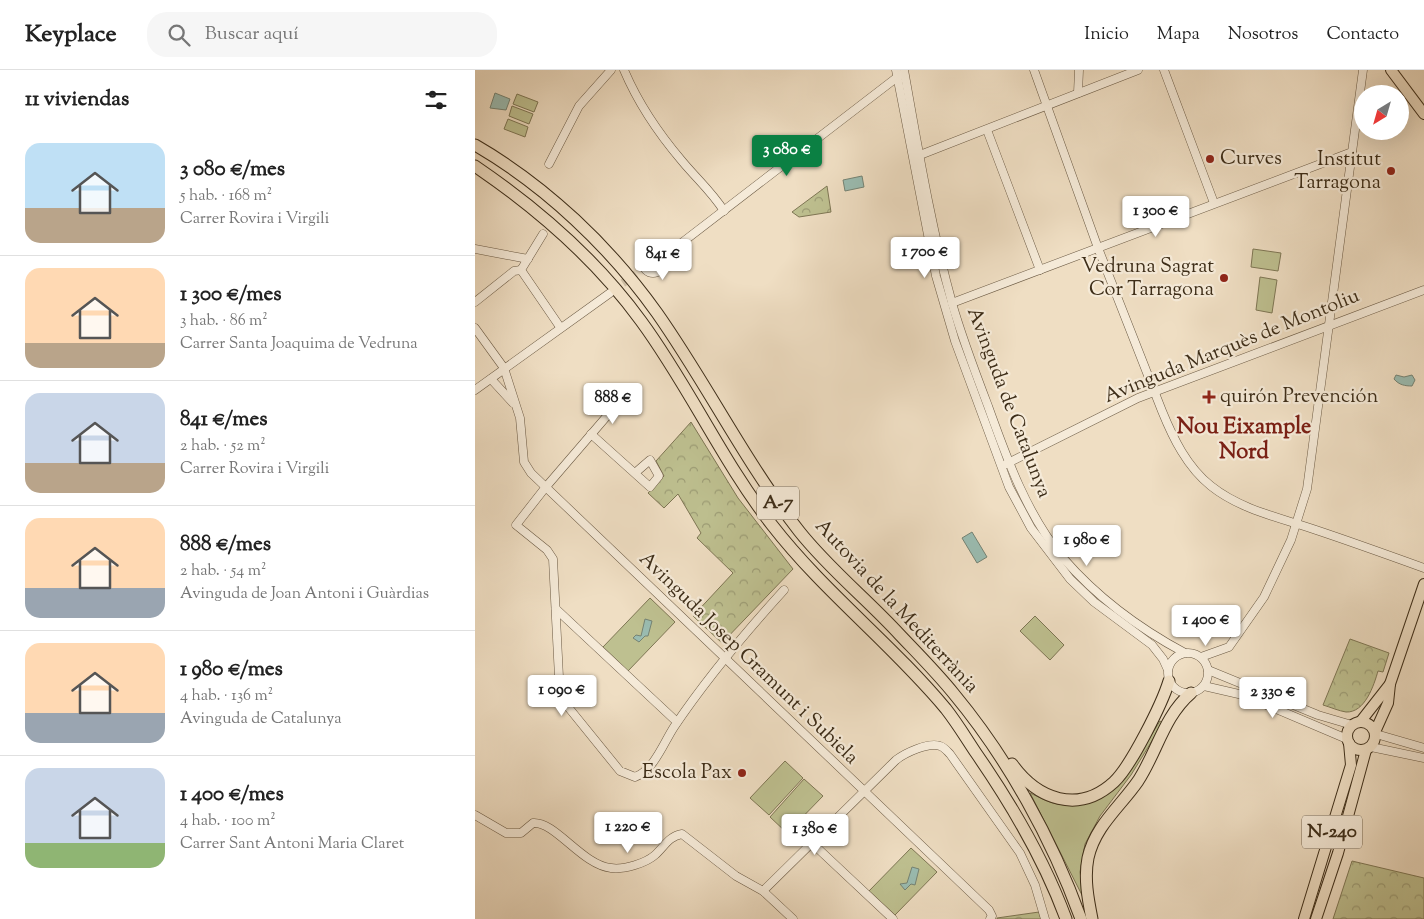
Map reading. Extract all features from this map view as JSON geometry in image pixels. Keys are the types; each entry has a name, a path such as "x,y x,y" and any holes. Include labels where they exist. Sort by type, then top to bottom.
{"highway":[{"name":"Autovia de la Mediterrània","path":"475,145 530,183 573,217 628,276 679,346 769,491 822,557 897,632 953,693 998,755 1066,876 1081,919"},
{"name":"Autovia de la Mediterrània","path":"475,166 535,209 562,232 613,286 647,329 730,465 773,526 816,576 946,710 1006,796 1053,883 1066,919"},
{"path":"897,632 959,695 983,723 1020,775 1032,788 1057,799 1083,798 1094,795 1114,782 1123,772 1164,697 1169,676"},
{"path":"1093,919 1086,874 1092,844 1100,828 1138,780 1174,712 1191,693"}],"main road":[{"path":"1391,70 1424,114"},
{"name":"N-240","path":"1316,919 1338,853 1368,748 1388,703 1390,684 1424,584"},
{"name":"N-240","path":"1304,919 1351,765 1347,731 1390,684"},
{"path":"1356,723 1369,724 1375,733"},
{"path":"1348,741 1356,749 1368,748"}],"street":[{"path":"549,164 579,106 611,70"},
{"path":"625,70 635,93 661,135 684,164 713,194 724,211"},
{"path":"662,258 657,254 648,254 643,262 645,268 650,272 656,272 661,268 662,258 896,74 904,70"},
{"name":"Avinguda de Catalunya","path":"904,70 929,205 952,303 963,338 1025,498 1040,525 1078,574 1116,607 1185,653"},
{"path":"1034,70 1098,248 1154,392 1171,433 1196,472 1211,486 1231,499 1262,513 1424,568"},
{"path":"1078,93 1079,70"},
{"path":"919,155 1138,70"},
{"path":"1164,70 1214,203"},
{"path":"1201,657 1229,647 1247,623 1278,570 1297,524 1307,489 1363,70"},
{"name":"Avinguda de Catalunya","path":"896,74 936,276 955,341 1000,467 1031,528 1058,565 1094,602 1152,645 1163,659 1169,676"},
{"path":"987,130 1040,270"},
{"path":"952,303 1352,152"},
{"path":"475,302 514,271 521,270 543,234"},
{"path":"475,249 528,259"},
{"path":"636,274 645,268"},
{"path":"521,270 560,327"},
{"name":"Avinguda Marquès de Montoliu","path":"1000,467 1154,392 1424,290"},
{"path":"475,390 560,327 610,293"},
{"name":"Avinguda Josep Gramunt i Subiela","path":"475,328 503,368 520,418 524,462 545,488 863,793 989,910 992,916 990,919"},
{"path":"491,379 515,404"},
{"path":"619,402 545,488 517,525 547,550 553,559 560,697 620,771 635,777 645,774 677,722 723,658 784,590"},
{"path":"591,434 635,473"},
{"path":"556,609 677,722"},
{"path":"1185,653 1193,653 1201,657 1208,670 1208,679 1204,686 1191,693 1178,691 1169,676 1173,659 1185,653"},
{"path":"1208,670 1318,715 1356,723"},
{"path":"1204,686 1243,695 1348,741"},
{"path":"1375,733 1424,748"},
{"path":"763,891 902,755 941,746 950,754 1020,853 1035,885 1045,919"},
{"path":"1368,748 1424,758"},
{"path":"475,815 506,833 521,833 533,823 543,824 579,854 610,868 644,862 654,856 673,837 682,834 736,876 763,891 793,919"},
{"path":"812,842 893,919"}],"green space":[{"path":"517,94 538,102 534,112 513,104"},
{"path":"512,106 533,114 529,124 509,116"},
{"path":"508,119 528,127 525,137 504,129"},
{"path":"827,186 831,212 799,217 792,212"},
{"path":"1253,249 1281,253 1278,271 1251,267"},
{"path":"1260,277 1277,280 1272,313 1256,310"},
{"path":"691,422 738,498 793,569 722,643 693,616 733,573 697,538 701,533 678,494 664,508 648,493 664,476 656,461"},
{"path":"650,598 675,622 628,671 603,647"},
{"path":"1035,616 1064,645 1050,660 1020,631"},
{"path":"1350,639 1389,653 1383,672 1378,671 1368,697 1358,708 1346,712 1323,705"},
{"path":"1160,721 1163,723 1131,775 1100,816 1085,844 1080,872 1084,899 1030,793 1058,804 1077,805 1093,800 1108,792 1120,780 1142,751"},
{"path":"785,761 803,778 769,815 750,798"},
{"path":"804,779 823,796 787,833 770,817"},
{"path":"911,848 937,872 895,915 869,891"},
{"path":"1352,861 1424,878 1424,919 1333,919"},
{"path":"1039,912 1041,919 997,919 997,918"}],"water":[{"path":"495,93 510,99 506,110 490,108"},
{"path":"862,176 864,187 845,191 843,180"},
{"path":"1396,375 1404,377 1412,375 1415,380 1412,386 1405,385 1398,383 1394,379"},
{"path":"972,532 987,557 977,563 962,538"},
{"path":"645,619 652,621 648,636 645,636 639,642 633,638 636,635 641,636"},
{"path":"912,867 919,869 915,885 911,884 905,890 900,884 907,883"}],"tunnel":[{"path":"613,290 636,274"}],"place":[{"name":"Curves","path":"1210,159"},
{"name":"Institut Tarragona","path":"1391,171"},
{"name":"Vedruna Sagrat Cor Tarragona","path":"1224,278"},
{"name":"quirón Prevención","path":"1209,397"},
{"name":"Escola Pax","path":"742,773"}],"district":[{"name":"Nou Eixample Nord","path":"1244,440"}]}
